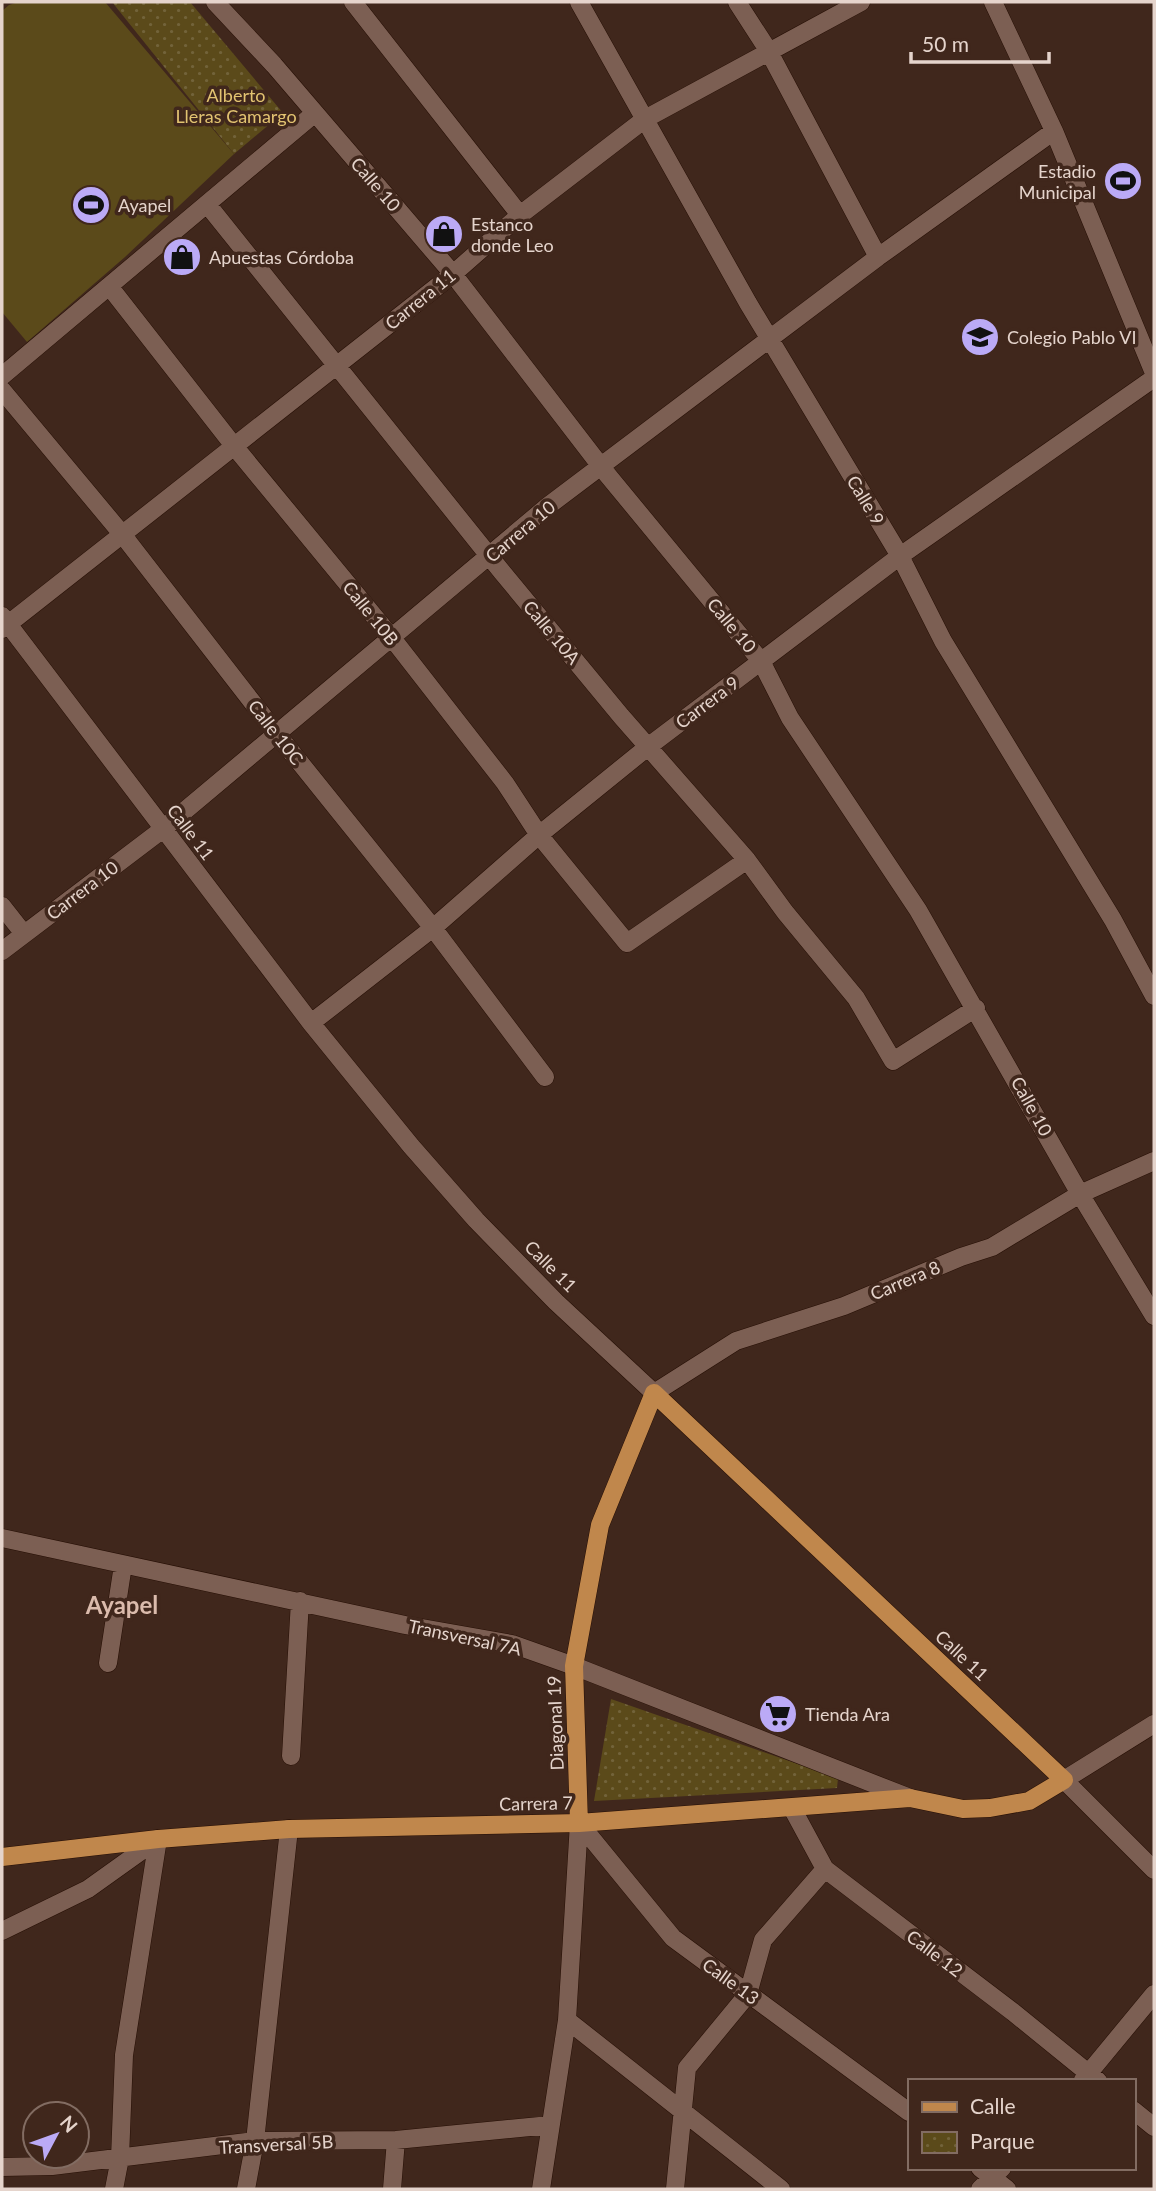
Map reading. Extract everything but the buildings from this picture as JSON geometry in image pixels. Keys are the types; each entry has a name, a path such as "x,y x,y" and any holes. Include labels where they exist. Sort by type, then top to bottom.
{"main road":[{"name":"Diagonal 19","path":"579,1823 574,1666 600,1525 654,1393"},
{"name":"Calle 11","path":"654,1393 1064,1780"},
{"name":"Carrera 7","path":"2,1857 158,1839 289,1829 579,1823 910,1798 963,1809 989,1808 1029,1801 1064,1780"}],"street":[{"name":"Calle 10","path":"215,2 315,113 453,274 602,466 761,660 790,718 918,910 1080,1194 1154,1316"},
{"path":"353,2 520,215"},
{"name":"Calle 9","path":"579,2 769,338 900,556 943,640 1113,920 1154,996"},
{"path":"737,2 768,50 878,257"},
{"name":"Carrera 11","path":"4,623 336,366 453,274 520,215 645,119 861,2"},
{"path":"993,2 1054,131 1154,376"},
{"path":"2,376 315,113"},
{"name":"Carrera 10","path":"2,951 163,829 548,506 878,257 1054,131"},
{"name":"Calle 10A","path":"207,204 489,556 747,860 785,912 856,998 893,1061 976,1008"},
{"name":"Calle 10B","path":"109,286 234,446 393,638 505,783 539,835 627,943 747,860"},
{"name":"Carrera 9","path":"311,1023 433,928 539,835 649,746 761,660 900,556 1154,376"},
{"name":"Calle 10C","path":"2,390 122,534 277,734 433,928 545,1077"},
{"name":"Calle 11","path":"4,623 311,1023 411,1146 476,1220 556,1302 654,1393"},
{"path":"2,905 24,934"},
{"name":"Carrera 8","path":"654,1393 736,1342 844,1306 961,1257 992,1247 1080,1194 1154,1161"},
{"name":"Transversal 7A","path":"2,1538 405,1625 512,1644 910,1798"},
{"path":"108,1663 122,1565"},
{"path":"291,1756 300,1601"},
{"path":"1064,1780 1154,1724"},
{"name":"Calle 11","path":"1064,1780 1154,1870"},
{"name":"Calle 12","path":"792,1808 825,1869 1013,2012 1090,2078"},
{"name":"Calle 13","path":"579,1823 673,1938 908,2111"},
{"name":"Diagonal 19","path":"541,2189 567,2020 579,1823"},
{"path":"246,2189 255,2141 289,1829"},
{"path":"2,1931 88,1888 158,1839"},
{"path":"114,2189 120,2158 124,2055 158,1839"},
{"path":"675,2189 687,2068 748,1994 764,1940 825,1869"},
{"path":"1090,2078 1154,1994"},
{"path":"567,2020 781,2189"},
{"path":"1135,2112 1154,2127"},
{"name":"Transversal 5B","path":"2,2167 52,2166 255,2141 397,2140 550,2125"},
{"path":"392,2189 397,2140"}],"green space":[{"name":"Ayapel","path":"18,2 105,2 234,154 125,257 27,342 2,312 2,11"},
{"name":"Alberto Lleras Camargo","path":"112,2 190,2 283,113 234,154"},
{"path":"611,1699 838,1778 837,1788 594,1801"}],"place":[{"name":"Estadio Municipal","path":"1123,181"},
{"name":"Ayapel","path":"91,205"},
{"name":"Estanco donde Leo","path":"444,234"},
{"name":"Apuestas Córdoba","path":"182,257"},
{"name":"Colegio Pablo VI","path":"980,337"},
{"name":"Tienda Ara","path":"778,1714"}],"district":[{"name":"Ayapel","path":"122,1604"}]}
